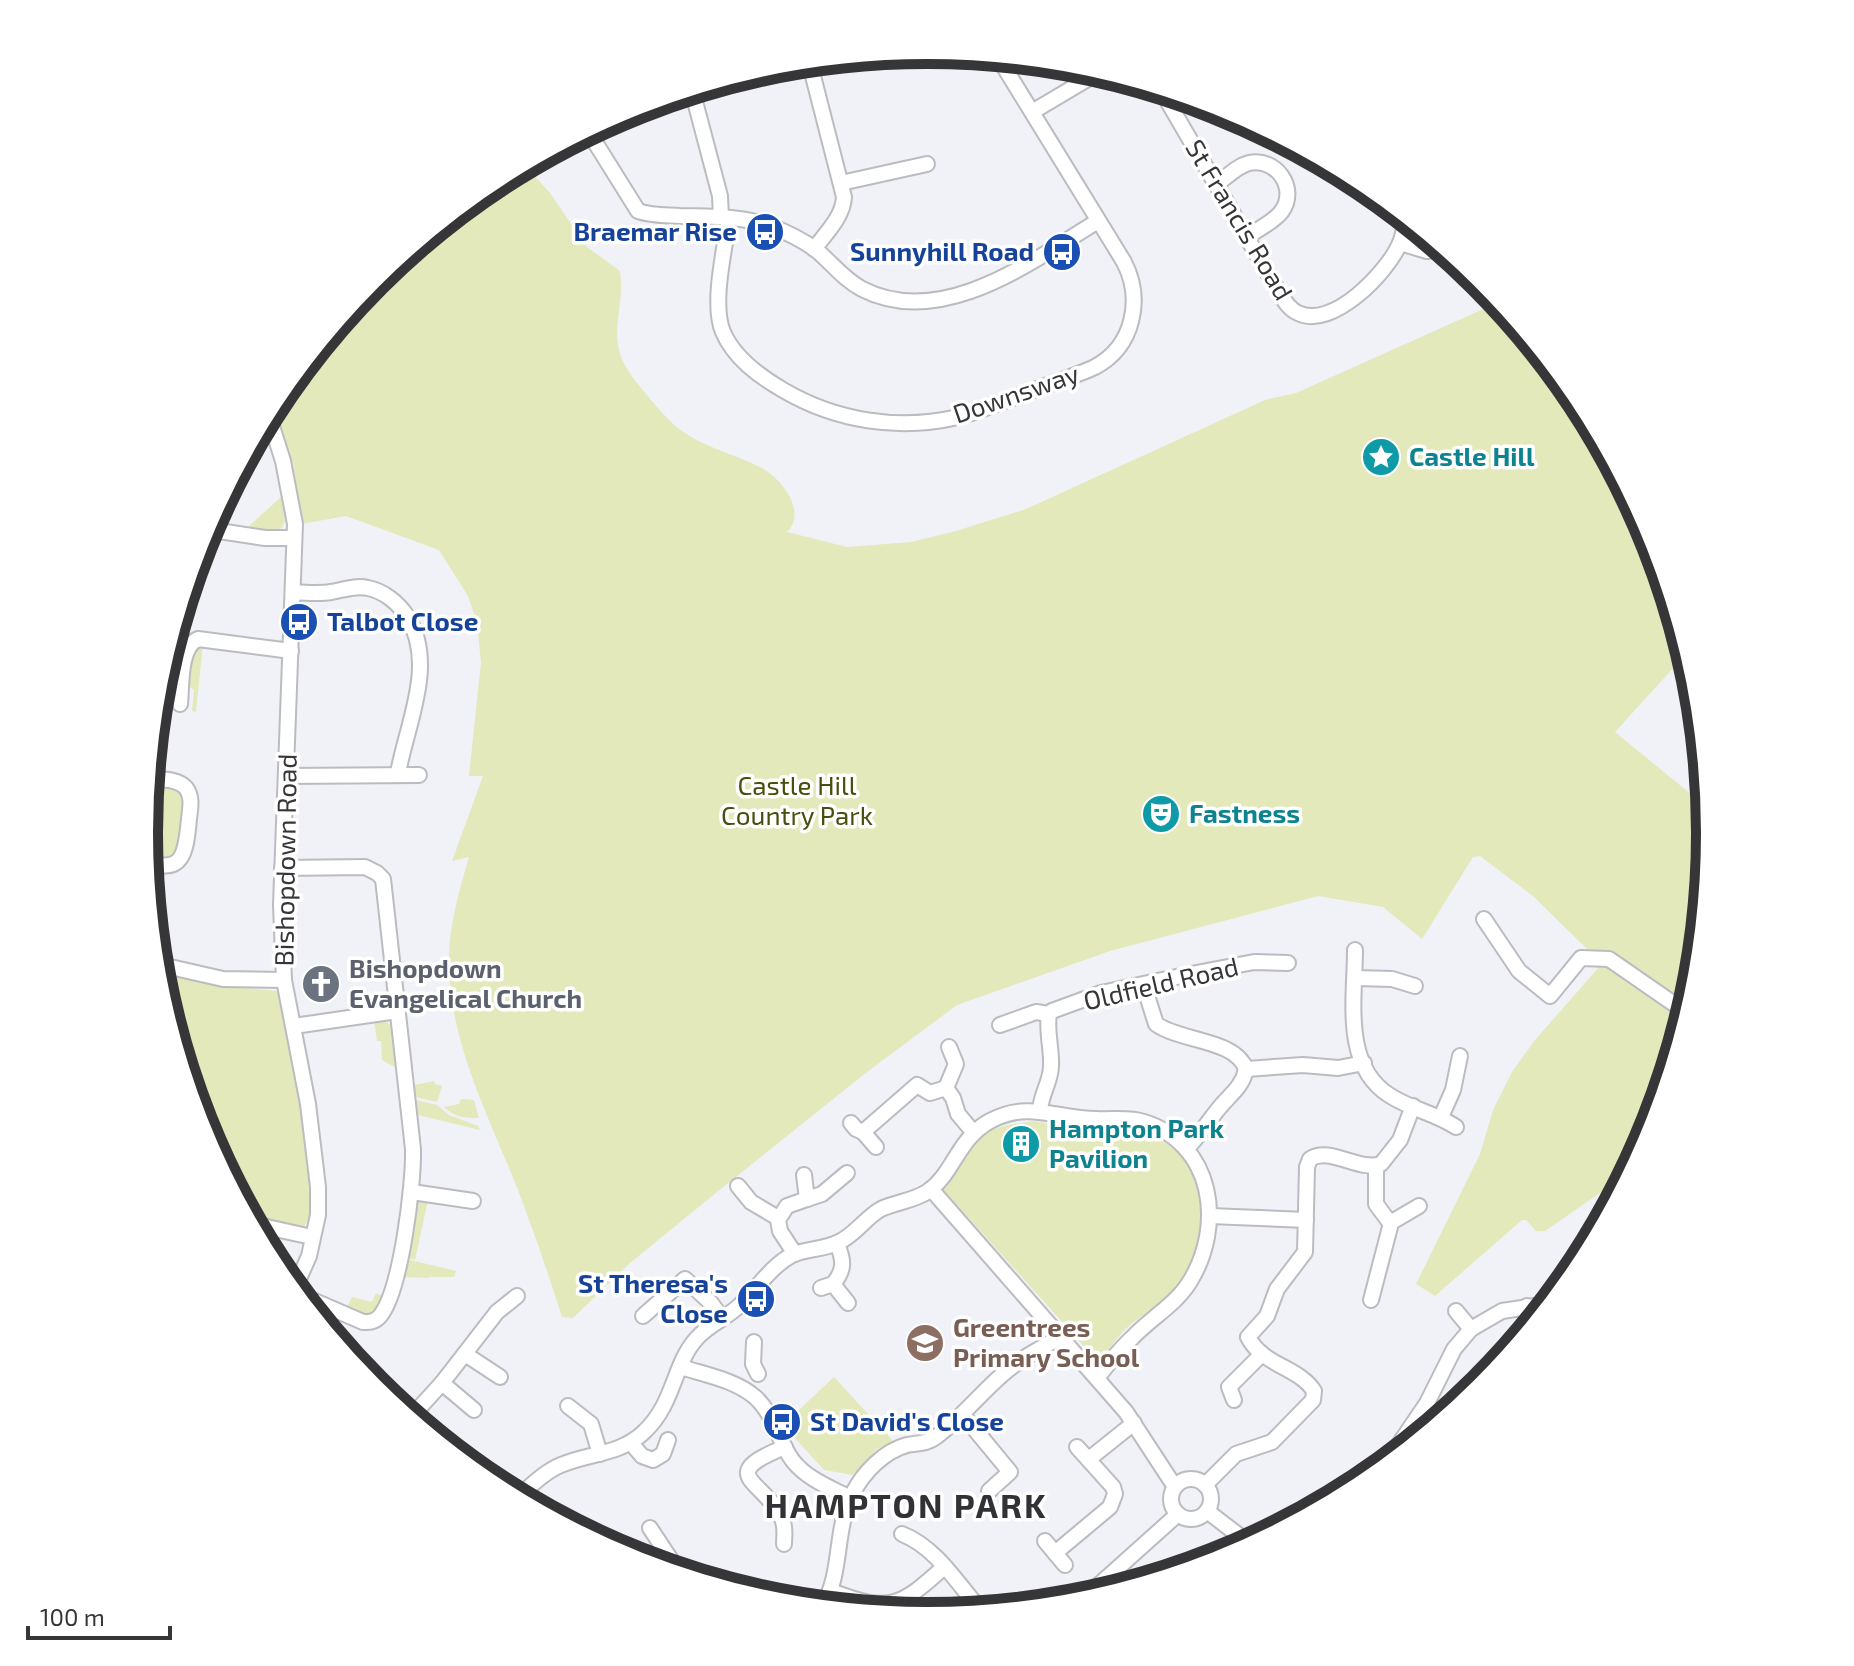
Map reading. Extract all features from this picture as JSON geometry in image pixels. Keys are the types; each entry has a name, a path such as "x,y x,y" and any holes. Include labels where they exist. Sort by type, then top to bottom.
{"street":[{"path":"594,140 638,211 652,215 725,217 776,228 814,249 860,287 887,299 918,302 945,298 983,286 1022,267 1098,221 1005,69"},
{"path":"814,73 841,183 843,207 814,249"},
{"path":"1032,112 1085,81"},
{"name":"Downsway","path":"695,100 725,217 718,310 722,331 741,358 773,385 810,405 856,419 930,422 976,411 1090,368 1112,353 1129,331 1134,295 1126,267 1098,221"},
{"name":"St Francis Road","path":"1169,103 1277,289 1292,309 1314,317 1333,312 1373,279 1400,243"},
{"path":"1217,184 1237,169 1254,163 1272,167 1284,179 1288,191 1282,211 1247,237"},
{"path":"841,183 927,164"},
{"path":"1404,230 1400,243 1429,251"},
{"name":"Bishopdown Road","path":"271,433 290,494 295,524 282,868 284,980 318,1171 318,1215 301,1278"},
{"path":"220,531 265,538 293,538"},
{"path":"293,592 328,593 360,587 373,589 397,604 411,624 419,646 421,673 398,773"},
{"path":"180,704 185,655 188,646 198,639 291,651"},
{"path":"286,776 419,775"},
{"path":"159,863 168,865 181,859 186,851 190,800 187,789 180,783 160,780"},
{"path":"282,868 365,867 380,875 385,887 411,1116 412,1192 392,1287 384,1309 375,1320 366,1322 319,1303"},
{"path":"1484,919 1519,971 1550,996 1581,958 1609,959 1676,1005"},
{"path":"1355,950 1354,1029 1364,1063 1379,1087 1456,1127"},
{"name":"Oldfield Road","path":"1040,1110 1041,1096 1051,1070 1049,1014 1101,993 1249,963 1280,968"},
{"path":"171,968 223,979 284,980"},
{"path":"1355,978 1392,979 1415,986"},
{"path":"1144,986 1156,1024 1227,1049 1239,1057 1246,1069"},
{"path":"294,1026 397,1011"},
{"path":"1000,1025 1036,1012 1049,1014"},
{"path":"946,1088 956,1064 949,1047"},
{"path":"1441,1117 1453,1090 1461,1052"},
{"path":"1246,1069 1303,1065 1338,1068 1364,1063"},
{"path":"1186,1149 1239,1086 1246,1069"},
{"path":"876,1147 857,1128 913,1081 930,1093 946,1088"},
{"path":"946,1088 960,1117 974,1133"},
{"path":"1205,1485 1236,1454 1272,1442 1313,1400 1314,1391 1308,1383 1262,1354 1248,1337 1267,1316 1277,1289 1306,1248 1307,1167 1312,1157 1320,1155 1376,1166 1396,1148 1413,1106"},
{"path":"527,1490 556,1467 631,1443 662,1410 695,1340 740,1305 776,1267 795,1254 837,1244 879,1210 931,1189 943,1177 961,1146 990,1120 1004,1115 1040,1110 1086,1119 1139,1120 1164,1131 1186,1149 1204,1178 1210,1216 1201,1256 1188,1284 1173,1302 1129,1340 1097,1378"},
{"path":"1371,1300 1389,1240 1390,1223 1376,1204 1376,1166"},
{"path":"795,1254 780,1231 778,1218 787,1206 822,1194 847,1173"},
{"path":"804,1175 807,1199"},
{"path":"738,1186 751,1202 778,1218"},
{"path":"931,1189 1134,1423 1175,1487"},
{"path":"412,1192 473,1201"},
{"path":"1390,1223 1419,1206"},
{"path":"1210,1216 1306,1220"},
{"path":"267,1227 312,1237"},
{"path":"837,1244 843,1265 827,1286 848,1303"},
{"path":"643,1316 682,1276 722,1318"},
{"path":"418,1409 497,1312 517,1295"},
{"path":"1417,1425 1454,1349 1471,1329 1502,1311 1531,1308"},
{"path":"1456,1311 1471,1329"},
{"path":"829,1595 842,1524 850,1498 865,1474 903,1446 930,1441 963,1415 1004,1373 1061,1337"},
{"path":"746,1390 762,1369 753,1364 754,1342"},
{"path":"465,1354 500,1377"},
{"path":"1227,1390 1262,1354"},
{"path":"681,1367 746,1390 762,1404 794,1463 807,1474 850,1498"},
{"path":"442,1383 474,1410"},
{"path":"568,1406 591,1424 600,1454"},
{"path":"963,1415 1010,1472 989,1491"},
{"path":"1089,1459 1134,1423"},
{"path":"631,1443 642,1456 653,1460 663,1454 668,1440"},
{"path":"784,1544 781,1517 748,1474 752,1462 785,1447"},
{"path":"1065,1565 1050,1547 1110,1507 1114,1498 1113,1487 1077,1447"},
{"path":"1187,1480 1197,1480 1205,1485 1211,1495 1207,1511 1193,1519 1178,1514 1171,1501 1175,1487 1187,1480"},
{"path":"1207,1511 1239,1535"},
{"path":"1111,1579 1178,1514"},
{"path":"650,1528 669,1557"},
{"path":"902,1534 924,1545 972,1600"},
{"path":"899,1601 910,1597 944,1567"},
{"path":"831,1591 848,1597"}],"green space":[{"name":"Castle Hill Country Park","path":"534,175 587,247 620,271 618,346 629,372 660,410 687,435 762,468 778,480 793,506 793,524 787,532 847,547 911,542 1026,509 1265,400 1296,393 1488,307 1537,365 1593,449 1637,539 1670,634 1677,664 1615,732 1695,797 1694,883 1676,1003 1587,949 1533,896 1480,856 1473,857 1422,939 1383,907 1318,896 1110,951 957,1005 867,1072 722,1188 630,1263 573,1318 562,1317 522,1202 472,1078 451,994 450,937 469,857 452,861 483,776 469,776 481,662 477,623 468,596 439,550 346,516 301,524 293,463 278,422 317,365 349,326 383,289 459,223"},
{"path":"281,497 285,521 282,528 271,531 247,528"},
{"path":"203,644 196,712 192,711 194,690 187,684 190,651"},
{"path":"160,782 184,792 182,850 168,860 159,858"},
{"path":"1600,966 1615,970 1675,1012 1655,1080 1610,1186 1545,1231 1536,1231 1526,1220 1522,1220 1435,1296 1416,1284 1480,1154 1493,1110 1512,1072 1535,1040"},
{"path":"172,975 215,985 278,991 309,1152 312,1185 310,1211 304,1226 263,1221 237,1173 199,1080 184,1032"},
{"path":"383,1020 393,1029 400,1070 382,1060 381,1041 377,1041 374,1021"},
{"path":"434,1081 442,1086 437,1102 415,1097 414,1085"},
{"path":"461,1099 474,1100 479,1118 461,1117 444,1107 459,1104"},
{"path":"416,1100 437,1105 449,1115 478,1126 480,1130 418,1115"},
{"path":"1034,1121 1150,1136 1171,1146 1186,1162 1196,1181 1201,1202 1201,1224 1189,1268 1172,1292 1121,1333 1099,1363 942,1188 985,1132"},
{"path":"428,1200 415,1260 406,1257 417,1202"},
{"path":"406,1259 456,1271 454,1277 430,1277 431,1273 429,1278 401,1277"},
{"path":"376,1293 383,1296 373,1313 365,1315 346,1309 352,1297 372,1302"},
{"path":"834,1377 893,1441 877,1449 853,1475 824,1470 783,1425"}],"place":[{"name":"Braemar Rise","path":"765,232"},
{"name":"Sunnyhill Road","path":"1062,252"},
{"name":"Castle Hill","path":"1381,457"},
{"name":"Talbot Close","path":"299,622"},
{"name":"Fastness","path":"1161,814"},
{"name":"Bishopdown Evangelical Church","path":"321,984"},
{"name":"Hampton Park Pavilion","path":"1021,1144"},
{"name":"St Theresa's Close","path":"756,1299"},
{"name":"Greentrees Primary School","path":"925,1343"},
{"name":"St David's Close","path":"782,1422"}],"district":[{"name":"HAMPTON PARK","path":"906,1506"}]}
